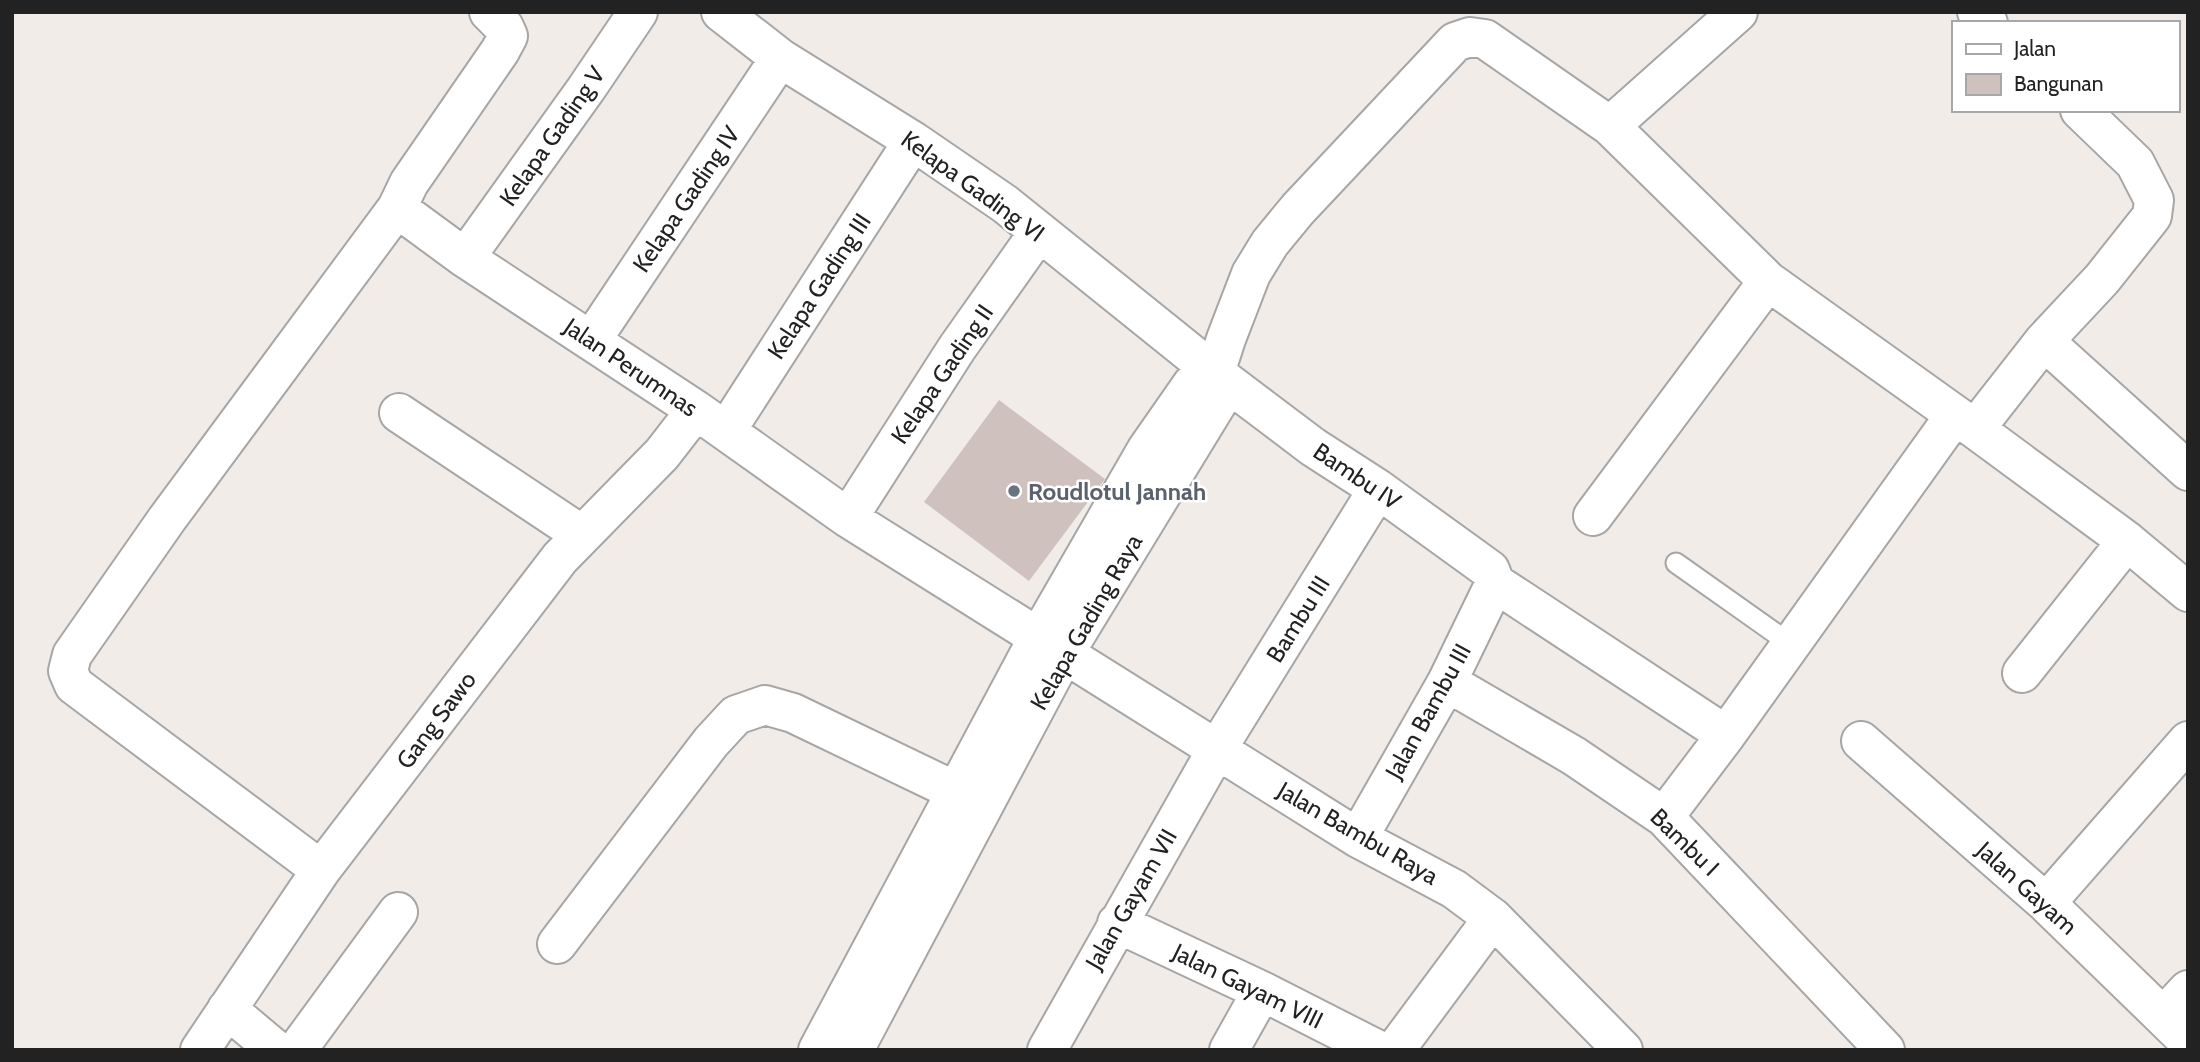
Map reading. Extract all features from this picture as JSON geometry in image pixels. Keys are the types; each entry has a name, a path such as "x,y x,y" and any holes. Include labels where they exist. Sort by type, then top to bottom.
{"street":[{"path":"321,870 74,685 68,671 72,655 167,519 397,208 409,183 500,51 508,36 504,27 489,12"},
{"name":"Kelapa Gading V","path":"465,258 638,12"},
{"name":"Kelapa Gading VI","path":"721,12 780,58 913,141 1005,204 1215,373"},
{"path":"1610,127 1738,12"},
{"name":"Kelapa Gading Raya","path":"818,1050 955,791 1219,400 1215,373 1241,297 1270,243 1298,209 1455,41 1470,37 1485,39 1610,127 1768,281 2127,541 2188,592"},
{"name":"Kelapa Gading IV","path":"591,341 780,58"},
{"path":"1664,817 1792,645 1965,422 2102,279 2152,216 2154,200 2135,163 2082,112"},
{"name":"Kelapa Gading III","path":"711,420 913,141"},
{"name":"Jalan Perumnas","path":"397,208 465,258 711,420 848,518 1051,646"},
{"name":"Kelapa Gading II","path":"848,518 957,348 1039,232"},
{"path":"1592,516 1768,281"},
{"path":"2045,341 2188,471"},
{"name":"Bambu IV","path":"1215,373 1313,447 1378,489 1490,570 1495,583 1727,735"},
{"path":"399,413 582,535"},
{"name":"Gang Sawo","path":"200,1050 321,870 560,558 662,454 711,420"},
{"name":"Bambu III","path":"1217,749 1378,489"},
{"path":"2022,673 2127,541"},
{"name":"Jalan Bambu III","path":"1358,838 1447,682 1495,583"},
{"name":"Kelapa Gading Raya","path":"854,1050 1051,646"},
{"name":"Jalan Bambu Raya","path":"1051,646 1358,838 1454,888 1493,918 1623,1050"},
{"name":"Bambu I","path":"1447,682 1574,756 1664,817 1885,1050"},
{"path":"556,944 711,742 736,715 765,705 793,713 955,791"},
{"path":"2046,903 2188,740"},
{"name":"Jalan Gayam","path":"1861,741 2046,903 2180,1015"},
{"name":"Jalan Gayam VII","path":"1047,1050 1217,749"},
{"path":"298,1050 398,912"},
{"path":"1395,1050 1493,918"},
{"name":"Jalan Gayam VIII","path":"1117,923 1262,991 1378,1050"},
{"path":"1229,1050 1262,991"},
{"path":"227,1009 276,1050"}],"lane":[{"path":"1676,563 1792,645"}],"building":[{"name":"Roudlotul Jannah","path":"999,400 1105,479 1029,581 924,502"}],"place":[{"name":"Roudlotul Jannah","path":"1014,491"}]}
